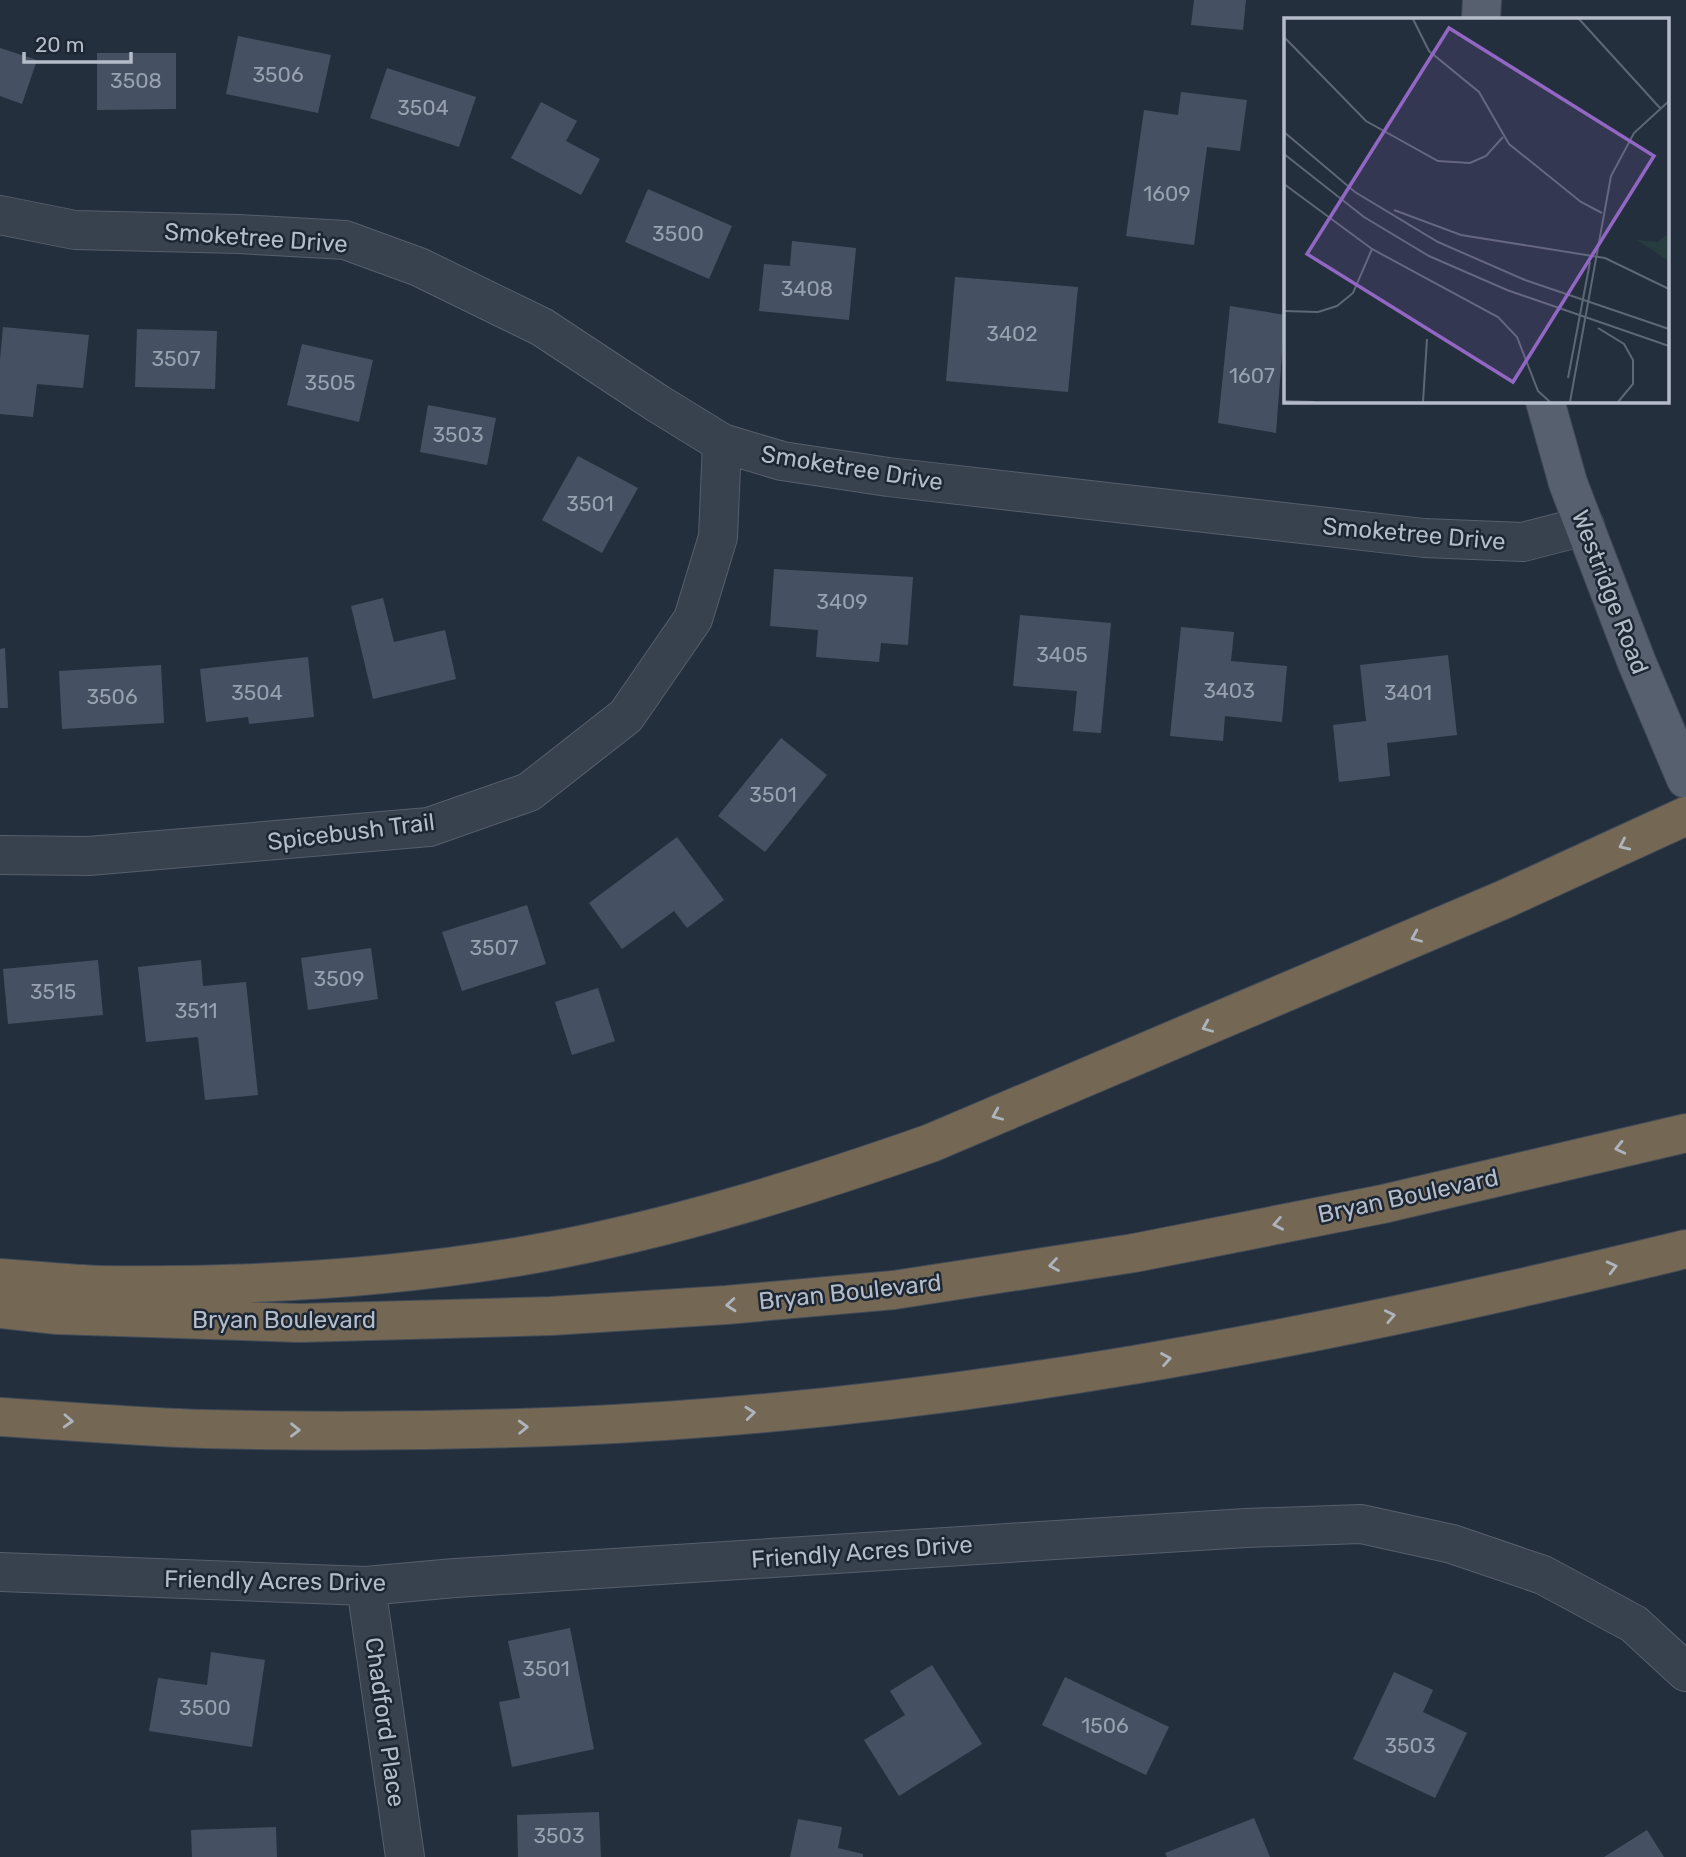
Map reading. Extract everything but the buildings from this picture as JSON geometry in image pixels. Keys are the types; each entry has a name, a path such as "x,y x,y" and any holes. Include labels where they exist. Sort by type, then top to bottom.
{"highway":[{"path":"0,1278 99,1285 241,1283 375,1276 530,1255 636,1232 752,1202 835,1177 931,1143 1505,899 1686,816"},
{"name":"Bryan Boulevard","path":"0,1309 57,1315 299,1323 551,1316 726,1306 894,1290 1134,1252 1357,1209 1686,1133"},
{"path":"0,1417 201,1429 389,1431 574,1426 726,1416 905,1397 1099,1371 1312,1332 1517,1290 1686,1249"}],"main road":[{"path":"1481,18 1482,0"},
{"name":"Westridge Road","path":"1545,402 1568,483 1637,663 1686,779"}],"street":[{"name":"Smoketree Drive","path":"0,215 75,230 345,240 419,267 542,327 723,443 782,461 888,477 1424,538 1523,542 1585,526"},
{"name":"Spicebush Trail","path":"0,855 89,856 429,827 529,792 626,716 693,619 718,537 723,443"},
{"name":"Friendly Acres Drive","path":"0,1572 366,1587 455,1578 1135,1535 1361,1524 1452,1544 1543,1575 1634,1624 1686,1672"},
{"name":"Chadford Place","path":"366,1587 405,1857"}]}
